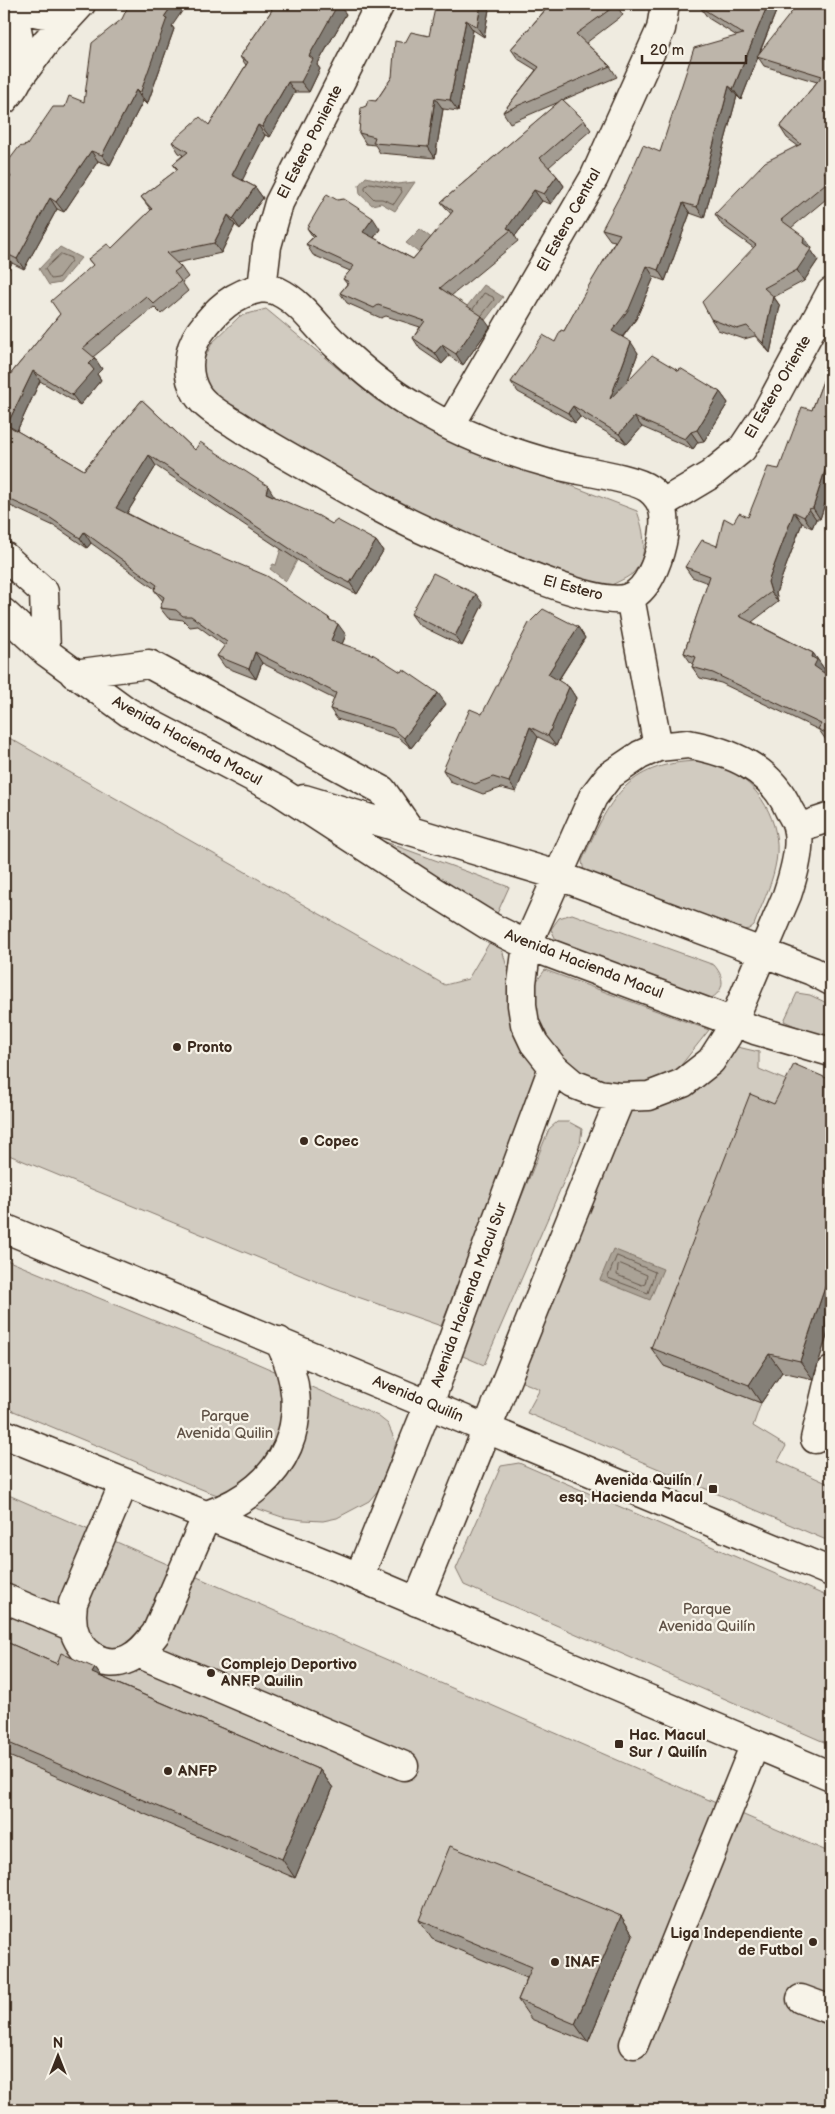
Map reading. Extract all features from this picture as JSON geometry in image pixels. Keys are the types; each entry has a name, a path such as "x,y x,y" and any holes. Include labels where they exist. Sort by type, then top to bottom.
{"street":[{"path":"11,4 28,12 46,14 64,13 81,4"},
{"path":"11,4 18,31 20,59 11,91"},
{"path":"11,91 46,42 81,4"},
{"name":"El Estero Poniente","path":"262,288 268,246 279,203 380,4"},
{"name":"El Estero Central","path":"450,426 594,178 661,29 666,4"},
{"path":"262,288 278,290 293,301 336,345 384,387 418,409 497,448 558,466 625,480 648,488 663,503 665,523 662,544 655,568 643,586 630,598 658,747"},
{"name":"El Estero","path":"262,288 247,290 221,306 198,335 189,355 190,378 198,397 259,440 391,514 431,533 529,576 562,587 614,599 630,598"},
{"name":"El Estero Oriente","path":"663,503 710,475 742,449 766,413 831,292"},
{"path":"4,556 44,592 46,652"},
{"name":"Avenida Hacienda Macul","path":"4,613 46,652 128,712 279,791 352,841 492,927 527,945 733,1022 831,1052"},
{"path":"74,674 149,664 382,790 410,830"},
{"path":"688,744 716,749 742,759 765,777 784,797 798,828 795,872 787,895 725,1040 711,1061 683,1083 649,1096 621,1097 599,1094 573,1084 553,1067 534,1043 525,1024 522,1005 522,984 527,945 593,797 609,776 640,755 658,747 688,744"},
{"name":"Avenida Hacienda Macul","path":"279,791 557,875 812,971 831,981"},
{"path":"798,828 831,817"},
{"name":"Avenida Hacienda Macul Sur","path":"359,1577 429,1404 553,1067"},
{"path":"417,1602 489,1429 566,1228 621,1097"},
{"name":"Avenida Quilín","path":"4,1228 831,1572"},
{"path":"124,1483 74,1603 72,1616 76,1640 88,1654 100,1660 115,1662 128,1660 138,1653 156,1633 207,1515 225,1509 258,1488 282,1457 290,1439 296,1414 296,1395 293,1376 279,1341"},
{"path":"815,1439 831,1371"},
{"path":"4,1434 359,1577 831,1776"},
{"path":"4,1598 73,1627"},
{"path":"138,1653 404,1766"},
{"path":"634,2044 754,1744"},
{"path":"801,1999 831,2010"}],"green space":[{"path":"266,309 376,400 460,443 637,511 642,527 644,544 638,567 629,576 604,589 430,520 289,447 206,389 203,362 212,343 240,316"},
{"path":"4,735 445,985 468,979 497,930 506,964 514,975 542,1074 441,1326 332,1288 4,1153"},
{"path":"698,761 723,767 743,779 762,800 774,825 777,839 775,867 754,925 749,929 743,930 584,872 582,861 601,820 623,789 636,778 653,769 673,763"},
{"path":"350,829 509,887 491,927"},
{"path":"572,914 714,965 721,976 722,986 717,994 706,1001 562,947 551,929 559,918"},
{"path":"545,970 709,1030 674,1074 628,1089 575,1076 536,1032 530,990"},
{"path":"797,993 810,995 831,1005 831,1039 822,1038 784,1021"},
{"path":"729,1045 759,1052 759,1069 802,1087 664,1366 761,1403 753,1426 786,1446 778,1461 831,1485 831,1542 527,1413 540,1389 515,1379 629,1108"},
{"path":"557,1122 569,1122 582,1129 580,1144 484,1365 458,1354 549,1129"},
{"name":"Parque Avenida Quilin","path":"4,1259 240,1356 378,1416 388,1424 396,1443 380,1488 369,1501 337,1518 323,1521 282,1517 206,1491 4,1407"},
{"name":"Parque Avenida Quilín","path":"519,1463 831,1598 831,1745 464,1585 456,1569 501,1466"},
{"name":"Complejo Deportivo ANFP Quilin","path":"4,1493 831,1853 831,2110 4,2110"}],"water":[{"path":"366,177 397,184 415,182 395,211 381,203 372,205 360,194 359,185"},
{"path":"420,229 448,251 437,266 406,243"},
{"path":"60,247 81,258 60,283 49,285 39,269"},
{"path":"484,285 503,297 483,323 464,310"},
{"path":"283,542 305,545 286,581 270,569 273,564 276,565"},
{"path":"613,1249 663,1269 650,1300 600,1280"}],"building":[{"path":"129,4 173,4 164,17 167,18 140,94 136,90 102,155 91,151 56,202 50,198 17,259 5,253 4,255 4,189 6,186 4,184 11,177 4,167 19,147 27,145 53,107 65,107 69,96 84,102 92,43 122,19"},
{"path":"269,4 338,4 309,56 313,59 301,82 288,82 262,127 258,125 232,175 255,187 233,219 228,215 214,243 166,253 181,267 174,272 181,281 154,304 146,296 83,348 95,358 89,364 94,370 72,395 33,371 7,425 84,470 142,400 195,450 200,442 268,486 266,493 319,516 332,524 337,520 376,541 350,583 313,564 149,455 116,508 161,531 267,576 338,624 331,640 374,655 401,672 403,669 438,693 404,738 392,728 330,709 336,693 255,652 249,669 217,656 227,642 191,616 183,616 176,610 160,608 164,597 154,590 157,585 84,532 80,538 49,517 4,497 4,382 60,314 51,301 93,265 88,259 107,244 112,248 152,209 141,197 178,169 173,164 188,152 172,142 200,117 209,125 248,62 240,57 272,10"},
{"path":"436,4 481,4 477,27 466,20 450,100 435,98 428,147 373,143 375,137 359,133 361,108 366,106 368,100 376,101 392,77 395,41 405,43 411,32 429,36"},
{"path":"545,4 615,4 576,34 610,66 503,112 539,67 511,49 548,7"},
{"path":"702,4 768,4 733,89 729,86 697,207 683,203 658,270 647,266 629,309 612,331 631,342 610,399 652,355 679,371 680,368 720,392 697,430 691,432 685,439 634,417 619,434 573,406 568,413 511,382 543,335 555,342 561,330 564,331 620,234 602,229 626,184 643,145 660,152 694,48 743,34 700,7"},
{"path":"798,4 831,4 831,164 823,171 831,179 781,220 804,237 803,243 811,249 797,270 764,288 773,296 763,343 747,326 737,329 711,319 702,302 756,245 715,214 765,162 801,144 780,127 822,76 757,56"},
{"path":"562,99 584,120 540,158 557,176 544,194 534,190 507,228 511,230 440,288 482,316 456,354 442,345 435,353 413,338 425,321 378,305 374,308 340,293 349,282 343,279 354,266 306,244 315,236 307,228 327,194 337,200 344,199 373,218 363,232 413,259 453,211 441,202"},
{"path":"831,360 831,462 828,461 813,508 809,509 804,517 794,512 768,582 771,592 739,616 813,653 812,657 817,660 814,666 831,678 831,736 818,729 821,724 713,673 692,667 696,657 684,653 710,576 685,567 702,540 717,546 724,518 733,523 739,513 748,517 768,467 779,469 802,407 812,410"},
{"path":"433,573 476,594 455,636 411,614"},
{"path":"543,609 578,627 548,674 569,687 548,736 530,727 509,782 493,777 475,784 443,770 470,709 482,714 529,623"},
{"path":"794,1064 831,1080 831,1273 800,1361 769,1354 749,1385 651,1348 750,1094 774,1104"},
{"name":"ANFP","path":"4,1641 57,1664 61,1653 95,1668 92,1673 320,1770 282,1859 4,1741"},
{"name":"INAF","path":"450,1846 621,1916 575,2024 518,2000 532,1967 419,1920"}],"place":[{"name":"Pronto","path":"177,1047"},
{"name":"Copec","path":"304,1141"},
{"name":"Avenida Quilín / esq. Hacienda Macul","path":"713,1489"},
{"name":"Complejo Deportivo ANFP Quilin","path":"211,1673"},
{"name":"Hac. Macul Sur / Quilín","path":"619,1744"},
{"name":"ANFP","path":"168,1771"},
{"name":"Liga Independiente de Futbol","path":"813,1942"},
{"name":"INAF","path":"555,1962"}]}
